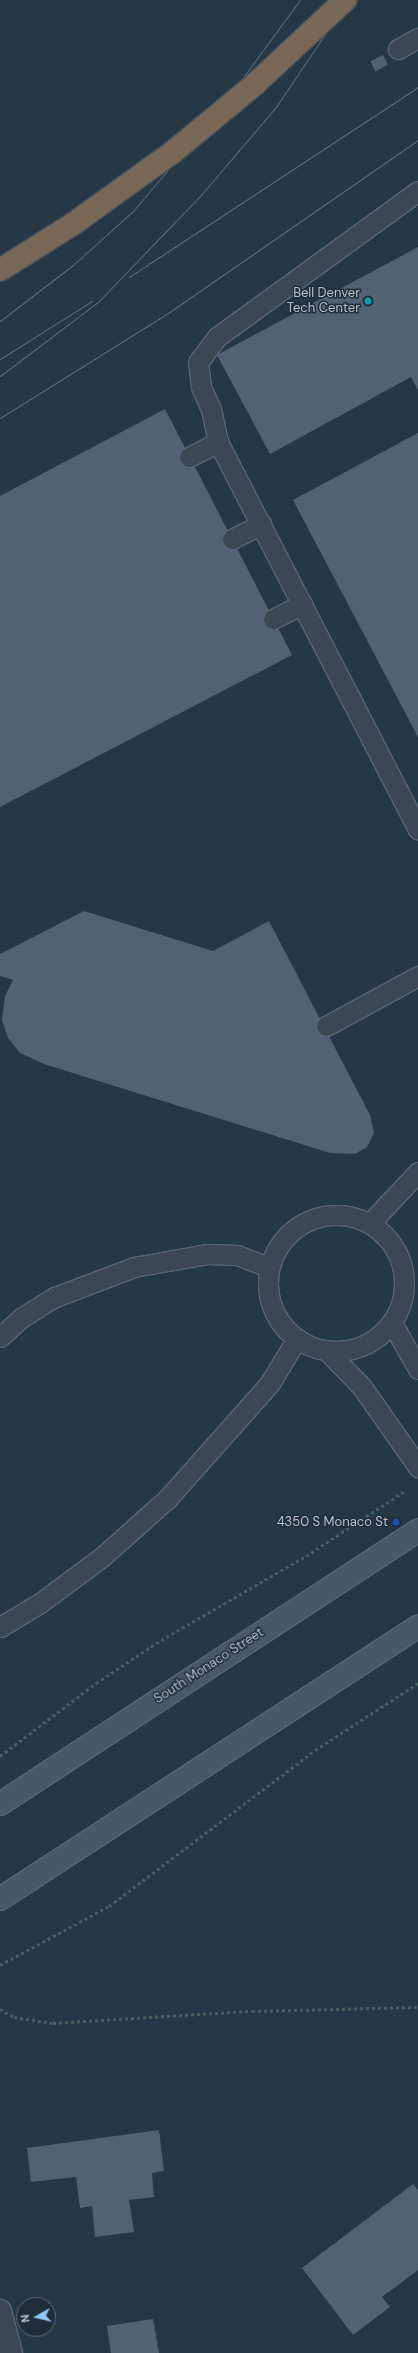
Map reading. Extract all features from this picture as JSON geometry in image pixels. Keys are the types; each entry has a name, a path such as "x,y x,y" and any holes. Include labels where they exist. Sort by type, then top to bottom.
{"highway":[{"path":"0,270 73,224 173,152 254,85 345,0"}],"main road":[{"name":"South Monaco Street","path":"0,1804 418,1530"},
{"path":"0,1899 418,1627"}],"street":[{"path":"0,2311 11,2353"}],"lane":[{"path":"398,49 418,38"},
{"path":"418,191 217,337 205,350 198,362 198,375 218,442 418,829"},
{"path":"189,457 218,442"},
{"path":"232,539 261,524"},
{"path":"273,619 302,604"},
{"path":"326,1026 418,976"},
{"path":"370,1223 418,1172"},
{"path":"342,1215 370,1223 394,1248 400,1262 404,1286 400,1306 392,1323 369,1343 347,1351 328,1352 296,1340 278,1320 269,1298 269,1267 284,1239 292,1230 313,1219 342,1215"},
{"path":"0,1337 21,1318 55,1297 134,1267 208,1254 237,1255 269,1267"},
{"path":"392,1323 418,1369"},
{"path":"0,1626 40,1603 103,1556 168,1498 270,1383 296,1340"},
{"path":"328,1352 362,1387 418,1467"}],"path":[{"path":"0,1756 96,1683 161,1640 306,1556 411,1487"},
{"path":"0,1965 109,1906 315,1750 418,1683"},
{"path":"0,2009 14,2017 53,2023 252,2011 418,2007"}],"building":[{"path":"383,55 388,65 376,71 371,61"},
{"name":"Bell Denver Tech Center","path":"418,247 418,390 411,377 270,454 217,355"},
{"path":"165,409 292,655 0,807 0,496"},
{"path":"418,433 418,737 293,500"},
{"path":"84,911 213,951 269,921 370,1115 374,1133 367,1147 355,1154 330,1153 44,1064 20,1053 8,1038 2,1020 5,996 13,980 0,976 0,954"},
{"path":"159,2130 164,2171 152,2173 154,2197 129,2200 134,2232 95,2237 92,2206 80,2208 76,2177 31,2182 27,2148"},
{"path":"413,2184 418,2190 418,2270 382,2297 390,2307 353,2335 302,2268"},
{"path":"153,2319 159,2353 111,2353 107,2326"}],"tram line":[{"path":"0,321 73,265 133,211 222,106 300,0"},
{"path":"0,376 98,302 201,195 276,107 348,0"},
{"path":"129,277 418,87"},
{"path":"0,418 171,311 418,140"},
{"path":"0,359 92,301"}],"place":[{"name":"Bell Denver Tech Center","path":"368,301"},
{"name":"4350 S Monaco St","path":"396,1522"}]}
